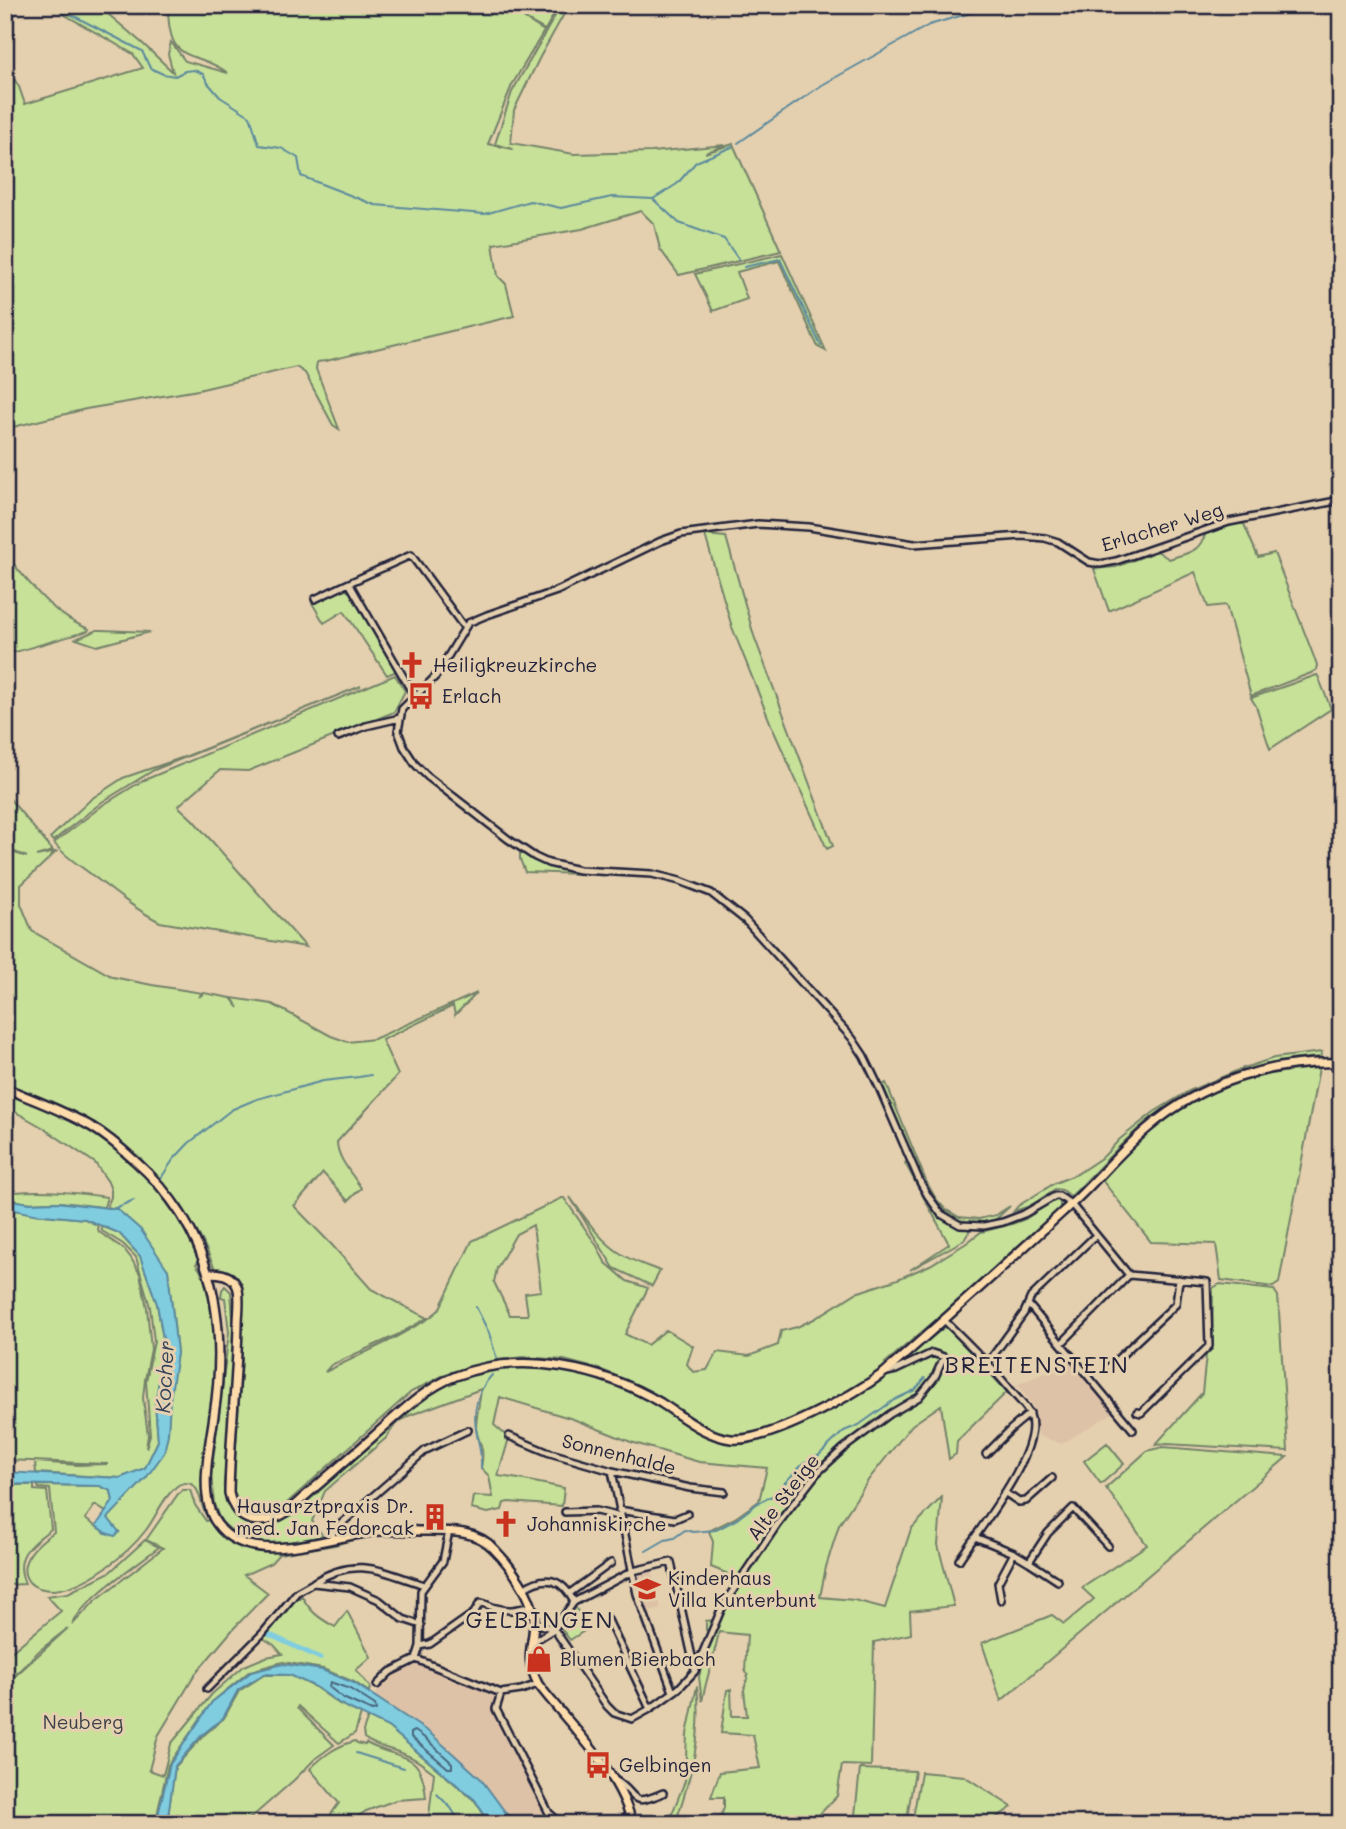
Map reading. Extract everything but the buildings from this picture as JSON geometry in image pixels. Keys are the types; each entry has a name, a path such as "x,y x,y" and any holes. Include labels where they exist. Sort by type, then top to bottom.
{"main road":[{"path":"209,1273 228,1276 238,1290 229,1493 232,1504 250,1520 272,1520 287,1512 431,1388 482,1368 536,1363 597,1375 658,1402 712,1434 722,1438 743,1439 791,1424 850,1394 885,1372 1071,1204 1149,1127 1186,1101 1213,1087 1250,1074 1289,1065 1341,1063"},
{"path":"5,1088 92,1127 123,1150 164,1191 199,1247 209,1273 218,1323 218,1390 207,1494 219,1528 231,1539 259,1548 285,1547 374,1531 449,1531 468,1534 488,1543 502,1558 532,1606 534,1623 529,1657 530,1667 538,1684 613,1779 625,1799 632,1824"}],"street":[{"name":"Erlacher Weg","path":"464,627 473,620 557,591 681,534 758,524 782,524 914,544 1022,536 1058,542 1089,562 1100,564 1229,523 1341,500"},
{"path":"315,599 411,555 464,627 436,676 402,709 398,731 415,764 497,831 535,857 579,870 641,872 680,881 711,893 745,920 858,1047 878,1085 920,1182 934,1206 947,1219 967,1226 984,1226 1024,1214 1055,1196 1062,1197 1071,1204 1129,1275 1207,1282 1209,1346 1142,1413 1137,1412"},
{"path":"349,583 415,696"},
{"path":"338,737 366,726 400,718"},
{"path":"986,1364 1024,1313 1031,1297 1096,1235"},
{"path":"1062,1343 1129,1275"},
{"path":"1109,1367 1177,1304 1179,1279"},
{"path":"1028,1304 1133,1430"},
{"path":"944,1320 1005,1382 1030,1413 1033,1428 1027,1452 960,1560"},
{"name":"Alte Steige","path":"695,1671 730,1595 777,1525 817,1473 844,1448 919,1396 935,1377 944,1357 932,1353 897,1370 885,1372"},
{"path":"986,1454 1030,1413"},
{"path":"331,1539 334,1530 426,1450 468,1430"},
{"name":"Sonnenhalde","path":"509,1436 547,1452 611,1471 690,1488 724,1492"},
{"path":"611,1471 637,1594 673,1692"},
{"path":"1004,1492 1019,1502 1026,1501 1052,1478"},
{"path":"1032,1564 1048,1533 1073,1508 1108,1546"},
{"path":"565,1512 596,1511 675,1519 687,1514"},
{"path":"377,1685 390,1672 416,1659 420,1646 421,1591 443,1561 449,1531"},
{"path":"975,1537 1014,1553 1058,1581"},
{"path":"1001,1600 998,1583 1014,1553"},
{"path":"531,1643 554,1629 574,1602 633,1571 671,1562 695,1671 679,1688 632,1720 614,1713 607,1706 554,1629 534,1623"},
{"path":"570,1593 611,1563"},
{"path":"206,1689 263,1633 297,1592 329,1574 360,1566 424,1585"},
{"path":"523,1589 538,1581 555,1581 570,1593 574,1602"},
{"path":"313,1583 350,1587 379,1600 403,1619 421,1625"},
{"path":"420,1646 430,1644 474,1613 480,1603 505,1610 532,1606"},
{"path":"607,1618 650,1709"},
{"path":"416,1659 501,1693 538,1684"},
{"path":"501,1693 496,1709 549,1812 562,1824"},
{"path":"613,1779 642,1801 663,1793"}],"shaded area":[{"path":"1070,1362 1114,1412 1062,1444 1039,1436 1031,1404 1018,1384"},
{"name":"Kinderhaus Villa Kunterbunt","path":"652,1571 661,1609 646,1613 635,1576"},
{"path":"414,1662 497,1696 494,1712 546,1810 557,1824 530,1824 527,1821 514,1824 480,1778 431,1733 375,1696 383,1682"}],"green space":[{"path":"168,5 559,5 545,30 520,16 544,31 512,85 488,144 513,149 495,144 512,92 561,5 569,5 514,110 511,143 574,154 652,152 725,145 705,153 733,144 781,251 679,275 660,249 654,224 641,211 582,229 493,244 498,276 506,284 514,316 317,362 316,369 339,429 333,425 305,373 296,367 198,390 86,409 5,429 5,64 19,87 25,104 143,68 133,54 62,13 101,8 173,72 168,54 171,42 185,61 228,73 184,53 177,47 169,25"},
{"path":"782,254 826,351 818,347 779,261 737,272 747,299 713,311 695,274"},
{"path":"1236,523 1244,524 1258,557 1274,553 1317,665 1316,670 1311,673 1251,696 1226,605 1208,607 1195,572 1109,611 1094,569 1116,567 1157,551 1169,559 1196,549 1206,533"},
{"path":"705,535 726,537 754,636 833,846 827,849 772,727 732,627"},
{"path":"5,554 52,607 89,629 88,631 5,655"},
{"path":"343,589 350,592 397,671 387,675 344,611 324,623 312,603"},
{"path":"97,630 150,632 97,646 76,639"},
{"path":"395,675 405,691 394,712 248,771 220,770 178,806 306,947 160,922 117,894 54,843 103,805 142,781"},
{"path":"1317,675 1331,709 1270,749 1251,698"},
{"path":"361,686 154,770 102,802 53,841 50,838 91,799 123,778 187,756"},
{"path":"5,791 53,851 36,856 56,852 21,885 21,904 32,931 113,977 202,993 199,997 204,993 231,998 239,1008 232,998 272,1004 331,1036 348,1042 374,1039 477,993 455,1015 453,1006 382,1040 398,1075 337,1142 342,1160 361,1188 348,1201 323,1173 294,1206 371,1289 427,1318 331,1365 325,1372 389,1341 428,1319 439,1310 472,1241 562,1198 597,1246 605,1262 627,1281 648,1288 625,1334 647,1345 666,1330 693,1346 687,1364 693,1372 707,1370 717,1352 749,1356 778,1345 781,1331 814,1319 856,1293 930,1265 981,1232 1025,1219 1058,1200 1060,1208 885,1363 895,1367 946,1326 1007,1392 957,1441 956,1454 949,1459 941,1405 912,1425 869,1479 839,1525 820,1597 854,1600 885,1608 911,1529 942,1497 938,1545 954,1606 910,1611 911,1634 874,1642 871,1766 842,1765 837,1796 813,1824 718,1824 724,1808 724,1797 711,1797 720,1772 760,1768 753,1735 721,1733 727,1690 731,1689 732,1716 747,1716 744,1690 748,1675 745,1671 747,1635 719,1632 702,1701 699,1677 714,1631 706,1630 706,1621 715,1620 717,1606 723,1605 774,1527 738,1578 711,1567 713,1542 709,1531 735,1518 759,1501 767,1468 699,1462 631,1442 573,1419 500,1397 494,1425 509,1438 498,1476 564,1488 562,1506 509,1502 504,1503 502,1510 488,1513 471,1509 473,1496 493,1497 489,1476 481,1468 482,1451 476,1429 481,1389 408,1416 395,1425 386,1438 325,1491 312,1521 323,1536 280,1544 262,1543 247,1540 222,1522 214,1504 211,1477 229,1332 225,1298 221,1297 225,1286 231,1292 235,1343 224,1488 230,1508 243,1521 252,1524 271,1525 288,1517 418,1401 446,1384 498,1369 526,1367 581,1373 632,1392 636,1385 602,1370 564,1360 523,1357 497,1360 448,1373 411,1392 278,1511 255,1516 245,1511 238,1503 233,1487 242,1360 241,1283 225,1271 215,1269 182,1206 142,1160 123,1144 77,1115 5,1082 5,850 27,857 5,848","holes":["533,1225 541,1291 525,1293 528,1315 510,1315 494,1282 497,1268 516,1234"]},
{"path":"520,854 561,870 577,871 580,874 525,872"},
{"path":"1322,1052 1320,1057 1251,1068 1207,1084 1147,1121 1071,1196 1055,1189 1030,1206 1014,1211 1055,1183 1077,1174 1104,1156 1120,1139 1154,1112 1189,1091 1241,1069 1274,1058"},
{"path":"1319,1068 1279,1283 1273,1287 1221,1280 1216,1244 1151,1242 1102,1180 1159,1122 1195,1099 1255,1077"},
{"path":"886,1083 936,1199 945,1209 959,1217 979,1219 996,1215 1010,1206 994,1221 975,1223 959,1220 943,1210 933,1199 914,1162 883,1085"},
{"path":"5,1091 54,1112 91,1132 111,1146 147,1179 189,1238 199,1261 196,1264 206,1284 213,1320 216,1378 203,1470 203,1487 211,1520 204,1512 195,1487 189,1483 180,1484 128,1550 92,1576 66,1588 54,1590 34,1586 25,1575 24,1568 30,1554 54,1532 50,1489 39,1488 37,1485 100,1486 111,1491 113,1501 106,1512 95,1505 85,1519 106,1533 119,1532 107,1518 146,1478 168,1434 169,1400 177,1353 168,1270 117,1209 107,1207 111,1190 95,1163 5,1106"},
{"path":"908,1161 924,1194 937,1212 956,1224 969,1228 964,1240 910,1270 949,1244 905,1163"},
{"path":"5,1181 16,1192 50,1191 107,1197 104,1207 59,1202 23,1202 5,1193"},
{"path":"570,1197 607,1243 632,1260 660,1271 652,1286 614,1268"},
{"path":"5,1208 85,1219 97,1225 99,1232 124,1249 131,1258 140,1274 151,1349 143,1398 148,1435 146,1448 150,1435 146,1381 154,1341 150,1307 136,1257 123,1244 102,1231 101,1226 119,1233 140,1256 157,1304 165,1350 155,1403 158,1441 145,1468 120,1478 36,1473 35,1462 108,1464 5,1460"},
{"path":"1220,1284 1274,1290 1278,1296 1288,1451 1155,1445 1202,1393 1206,1355 1212,1349 1213,1288"},
{"path":"1107,1443 1124,1464 1101,1484 1084,1461"},
{"path":"1163,1447 1287,1457 1001,1701 982,1643 1052,1615 1064,1624 1094,1599 1082,1588 1147,1545 1106,1488 1147,1451"},
{"path":"5,1485 34,1485 34,1490 47,1491 51,1529 30,1546 22,1559 25,1584 5,1585"},
{"name":"Neuberg","path":"183,1490 190,1490 195,1505 206,1521 230,1541 253,1550 278,1550 361,1537 335,1545 279,1554 271,1563 244,1575 268,1593 196,1673 158,1736 149,1770 163,1775 171,1744 212,1694 244,1666 282,1654 263,1638 287,1607 302,1596 316,1614 335,1627 347,1611 371,1657 356,1670 370,1687 369,1692 354,1682 323,1669 283,1662 250,1671 212,1702 168,1765 155,1824 5,1824 5,1683 13,1678 68,1628 39,1651 12,1678 5,1666 5,1657 61,1611 47,1596 68,1593 110,1572 145,1540 159,1547 98,1594 72,1625 95,1601 163,1548 146,1540"},
{"path":"575,1607 589,1628 570,1640 560,1627"},
{"path":"264,1675 290,1675 361,1714 355,1733 339,1743 298,1706 334,1745 316,1758 244,1824 177,1824 178,1813 176,1824 167,1824 175,1767 204,1735 224,1718 239,1691"},
{"path":"697,1686 698,1722 694,1756 675,1824 668,1824 685,1781 687,1734"},
{"path":"368,1717 388,1727 475,1801 490,1824 434,1824 429,1816 434,1773 410,1757 364,1738 363,1731"},
{"path":"355,1741 408,1759 415,1764 424,1782 426,1798 396,1800 366,1811 347,1824 324,1824 339,1803 310,1769 330,1752"},
{"path":"860,1769 915,1771 906,1824 854,1824"},
{"path":"921,1772 964,1776 1012,1807 987,1824 912,1824"}],"water":[{"name":"Kocher","path":"5,1193 11,1200 30,1203 56,1202 117,1209 141,1230 168,1270 177,1353 168,1434 164,1453 146,1478 108,1518 119,1532 115,1536 96,1526 113,1501 111,1491 100,1486 5,1484 5,1472 120,1478 145,1468 158,1441 155,1403 165,1350 157,1304 140,1256 119,1233 85,1219 5,1208"},
{"path":"283,1664 322,1670 354,1683 430,1733 480,1778 514,1824 490,1824 475,1800 388,1727 340,1704 316,1687 290,1675 264,1674 238,1690 223,1718 202,1735 175,1766 167,1824 156,1824 170,1764 212,1702 251,1672"}],"waterway":[{"path":"738,143 822,85 929,25 998,5"},
{"path":"72,15 142,51 150,68 163,74 175,76 194,70 203,74 220,97 250,116 259,145 281,148 298,158 301,176 375,205 485,214 530,201 561,208 612,197 653,199 677,184 696,162 732,147"},
{"path":"654,200 679,223 724,239 739,260"},
{"path":"744,267 780,259 821,346"},
{"path":"161,1178 189,1143 231,1110 257,1099 323,1081 371,1075"},
{"path":"113,1209 134,1200"},
{"path":"476,1307 489,1333 497,1359"},
{"path":"481,1468 476,1410 479,1395 492,1375"},
{"path":"646,1551 685,1530 716,1530 737,1519 772,1496 805,1462 818,1456 844,1431 859,1425 894,1400 915,1390 925,1378"},
{"path":"268,1634 320,1658"},
{"path":"356,1753 404,1768"},
{"path":"437,1794 451,1808 461,1824"}],"place":[{"name":"Heiligkreuzkirche","path":"412,665"},
{"name":"Erlach","path":"421,696"},
{"name":"Hausarztpraxis Dr. med. Jan Fedorcak","path":"435,1517"},
{"name":"Johanniskirche","path":"506,1524"},
{"name":"Kinderhaus Villa Kunterbunt","path":"647,1589"},
{"name":"Blumen Bierbach","path":"539,1659"},
{"name":"Gelbingen","path":"598,1765"}],"district":[{"name":"BREITENSTEIN","path":"1037,1365"},
{"name":"GELBINGEN","path":"540,1620"}]}
